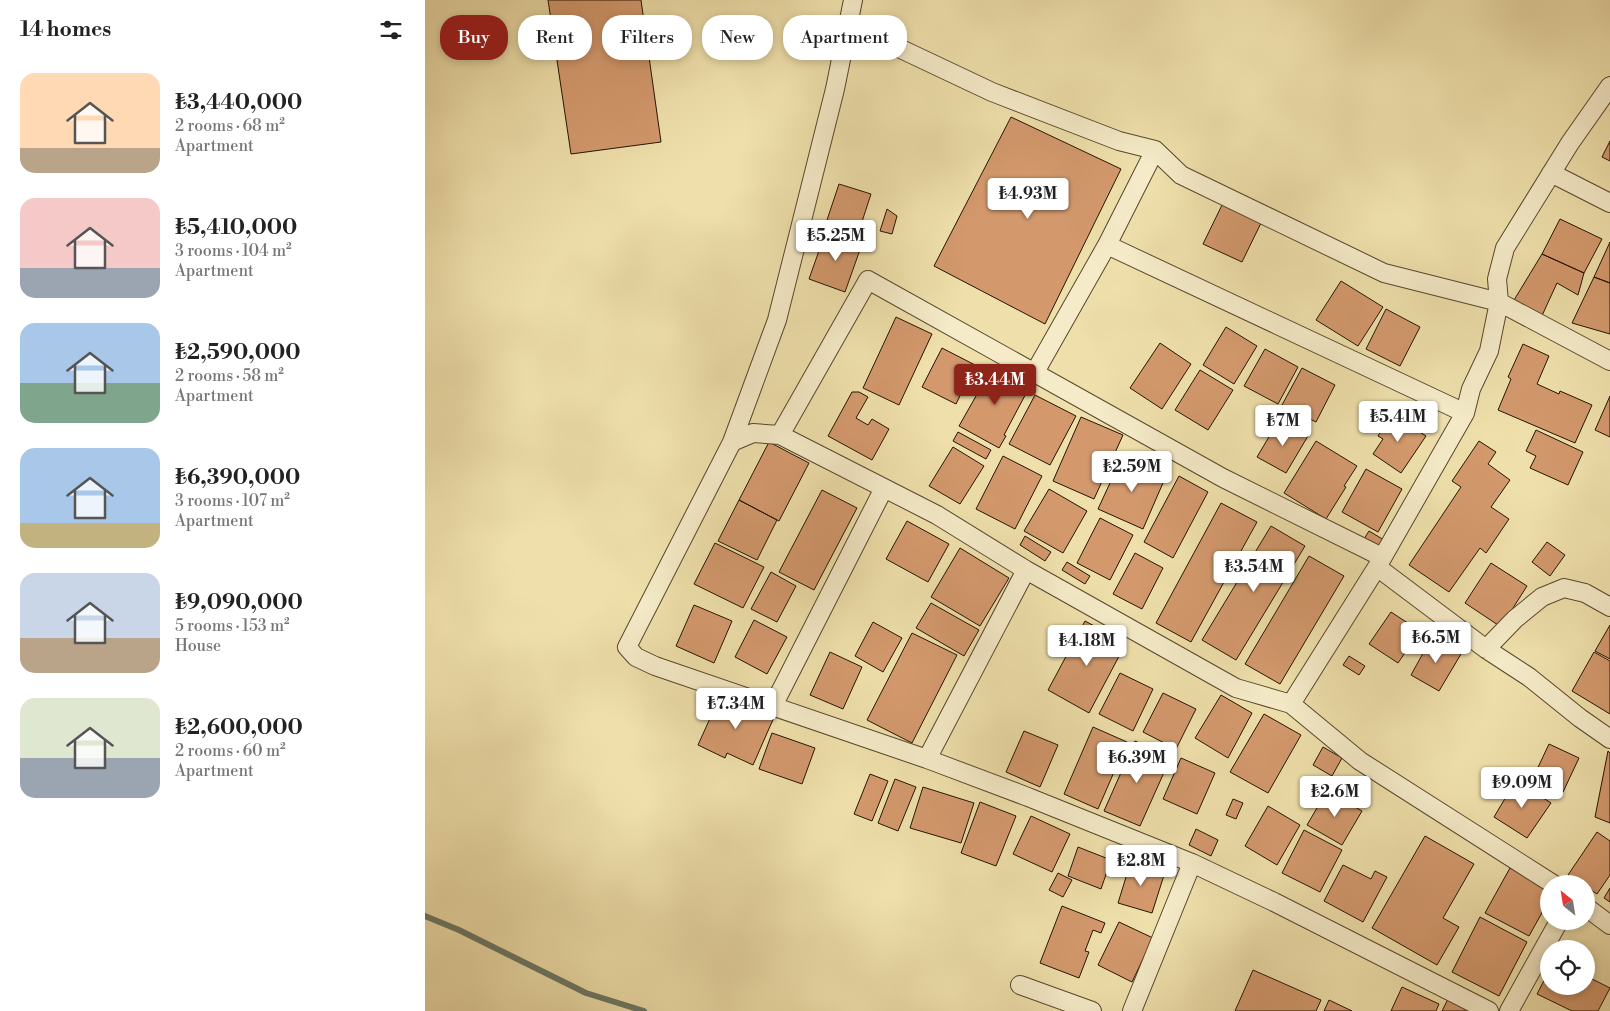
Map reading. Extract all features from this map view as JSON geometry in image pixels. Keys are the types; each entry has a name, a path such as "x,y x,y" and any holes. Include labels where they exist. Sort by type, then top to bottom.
{"street":[{"path":"850,15 853,0"},
{"path":"907,52 992,92 1119,141 1155,150 1181,174 1384,273 1499,302 1610,362"},
{"path":"841,60 777,320 732,442 627,646 636,657 655,666 927,759 1028,797 1191,863 1274,902 1489,1011"},
{"path":"1291,704 1379,562 1465,413 1471,389 1489,351 1499,302 1497,279 1505,248 1551,173 1610,86"},
{"path":"1035,372 1107,245 1155,150"},
{"path":"1551,173 1610,203"},
{"path":"1107,245 1465,413"},
{"path":"780,435 867,280 1223,478 1379,562 1487,649 1529,677 1580,718 1610,739"},
{"path":"732,442 753,433 780,435 937,515 1025,570 1236,688 1291,704 1360,761 1540,876"},
{"path":"773,706 884,488"},
{"path":"927,759 1025,570"},
{"path":"1487,649 1515,619 1542,597 1564,588 1585,593 1610,607"},
{"path":"1132,1011 1191,863"},
{"path":"1595,914 1610,925"},
{"path":"1509,1011 1554,930"},
{"path":"1020,985 1092,1011"}],"building":[{"path":"548,0 641,0 643,15 602,15 602,60 649,60 661,142 571,154 557,60 592,60 592,15 550,15"},
{"path":"1011,117 1121,169 1045,324 934,266"},
{"path":"1610,141 1610,161 1602,157"},
{"path":"839,184 871,194 858,234 826,223"},
{"path":"1222,205 1261,223 1242,262 1203,244"},
{"path":"887,209 897,216 892,234 880,231"},
{"path":"1560,219 1602,239 1584,273 1542,254"},
{"path":"826,231 862,244 845,292 809,279"},
{"path":"1610,242 1610,283 1594,277"},
{"path":"1542,254 1584,273 1578,295 1557,283 1540,320 1511,305"},
{"path":"1594,277 1610,283 1610,334 1572,323"},
{"path":"1341,281 1383,307 1358,346 1316,320"},
{"path":"1386,309 1420,327 1400,366 1366,349"},
{"path":"896,317 932,334 899,405 863,388"},
{"path":"1226,327 1257,346 1234,384 1203,365"},
{"path":"1160,343 1191,364 1162,409 1130,388"},
{"path":"1523,344 1549,356 1537,384 1559,394 1560,391 1592,405 1575,443 1498,410 1511,379 1508,377"},
{"path":"942,348 975,365 956,404 922,387"},
{"path":"1265,349 1298,367 1278,404 1244,386"},
{"path":"993,366 1031,384 999,448 959,426"},
{"path":"1302,368 1335,385 1316,422 1282,405"},
{"path":"1200,370 1233,390 1208,430 1175,410"},
{"path":"852,392 859,392 868,397 856,418 868,425 872,419 889,429 872,460 828,436"},
{"path":"1035,395 1076,416 1050,465 1009,444"},
{"path":"1610,396 1610,437 1595,430"},
{"path":"1392,414 1426,436 1401,473 1373,454 1383,439 1378,436"},
{"path":"1081,417 1123,435 1094,499 1053,481"},
{"path":"1279,420 1308,436 1286,473 1257,457"},
{"path":"1536,430 1583,452 1568,485 1530,468 1536,456 1526,451"},
{"path":"958,432 991,450 986,459 953,441"},
{"path":"1316,441 1357,466 1326,519 1284,493"},
{"path":"1479,441 1496,452 1488,464 1510,480 1491,507 1509,519 1486,553 1480,548 1449,592 1409,565 1461,487 1452,481"},
{"path":"769,442 809,463 779,521 739,500"},
{"path":"953,447 984,466 960,504 929,486"},
{"path":"1003,456 1042,476 1015,529 976,509"},
{"path":"1122,457 1166,476 1143,529 1098,509"},
{"path":"1366,469 1402,489 1378,532 1342,512"},
{"path":"1179,476 1208,492 1173,558 1144,542"},
{"path":"1049,489 1087,511 1063,553 1024,531"},
{"path":"822,490 857,508 814,590 779,572"},
{"path":"739,500 777,520 757,560 718,541"},
{"path":"1221,503 1257,522 1191,642 1156,623"},
{"path":"1100,518 1133,535 1110,580 1077,563"},
{"path":"907,521 949,544 928,582 886,559"},
{"path":"1271,526 1305,546 1236,660 1202,640"},
{"path":"1369,531 1384,540 1377,551 1362,542"},
{"path":"1025,536 1051,552 1045,561 1020,545"},
{"path":"1547,542 1565,555 1550,576 1532,562"},
{"path":"715,543 764,567 743,608 694,584"},
{"path":"960,548 1009,578 980,626 931,597"},
{"path":"1135,553 1163,568 1142,609 1113,594"},
{"path":"1309,556 1344,576 1280,684 1245,664"},
{"path":"1067,562 1090,576 1085,584 1062,570"},
{"path":"1491,563 1527,586 1501,627 1465,603"},
{"path":"771,572 796,586 777,622 751,609"},
{"path":"931,603 979,630 964,656 916,628"},
{"path":"694,605 732,621 714,663 676,646"},
{"path":"1391,612 1420,631 1398,663 1369,644"},
{"path":"754,620 787,637 767,674 735,657"},
{"path":"1085,621 1126,643 1089,713 1048,690"},
{"path":"873,622 902,638 883,672 855,656"},
{"path":"1610,625 1610,659 1595,651"},
{"path":"912,633 957,655 912,743 867,720"},
{"path":"1432,637 1461,654 1439,691 1411,675"},
{"path":"830,652 862,667 843,709 810,695"},
{"path":"1594,652 1610,661 1610,714 1572,691"},
{"path":"1349,656 1365,666 1359,675 1343,665"},
{"path":"1120,673 1153,689 1133,731 1099,714"},
{"path":"1163,693 1196,709 1176,749 1143,732"},
{"path":"721,694 775,715 753,765 727,753 725,758 698,745"},
{"path":"1221,695 1252,713 1228,758 1195,738"},
{"path":"1264,714 1301,735 1268,793 1230,772"},
{"path":"1093,727 1127,742 1098,809 1064,794"},
{"path":"1024,731 1058,745 1040,787 1006,772"},
{"path":"772,733 815,748 802,784 759,769"},
{"path":"1135,741 1171,757 1140,826 1104,811"},
{"path":"1549,744 1579,758 1563,792 1533,778"},
{"path":"1323,747 1342,758 1332,776 1313,765"},
{"path":"1608,751 1610,753 1610,823 1595,817"},
{"path":"1181,758 1215,773 1197,814 1163,799"},
{"path":"870,774 888,781 872,821 854,814"},
{"path":"895,779 916,787 898,831 878,823"},
{"path":"1516,780 1551,803 1527,838 1494,817"},
{"path":"923,787 974,803 961,843 910,828"},
{"path":"1327,791 1362,811 1342,845 1307,825"},
{"path":"1233,799 1243,803 1236,819 1226,815"},
{"path":"980,802 1016,816 996,866 961,853"},
{"path":"1268,806 1300,825 1277,865 1245,846"},
{"path":"1031,816 1070,834 1052,872 1013,854"},
{"path":"1196,829 1218,840 1211,856 1189,845"},
{"path":"1304,830 1342,850 1320,892 1282,873"},
{"path":"1597,832 1610,841 1610,875 1597,894 1595,893 1595,875 1568,875"},
{"path":"1425,836 1474,864 1443,918 1459,927 1437,965 1372,928"},
{"path":"1078,847 1111,860 1101,889 1068,876"},
{"path":"1131,861 1165,872 1152,913 1118,903"},
{"path":"1343,865 1371,879 1375,871 1387,877 1363,922 1324,901"},
{"path":"1510,868 1540,885 1540,916 1529,936 1485,913"},
{"path":"1058,873 1072,880 1063,897 1049,890"},
{"path":"1610,888 1610,902 1604,898"},
{"path":"1062,906 1105,923 1101,933 1093,930 1085,951 1089,952 1079,978 1040,963"},
{"path":"1480,917 1527,942 1499,996 1452,972"},
{"path":"1119,922 1153,938 1132,982 1098,965"},
{"path":"1253,970 1321,1000 1316,1011 1235,1011"},
{"path":"1595,980 1610,988 1598,1011 1572,1011 1537,994 1540,988 1540,995 1595,995"},
{"path":"1402,987 1439,1004 1436,1011 1391,1011"},
{"path":"1449,997 1476,1011 1442,1011"},
{"path":"1329,1000 1352,1011 1324,1011"}],"waterway":[{"path":"425,916 459,930 586,993 644,1011"}]}
